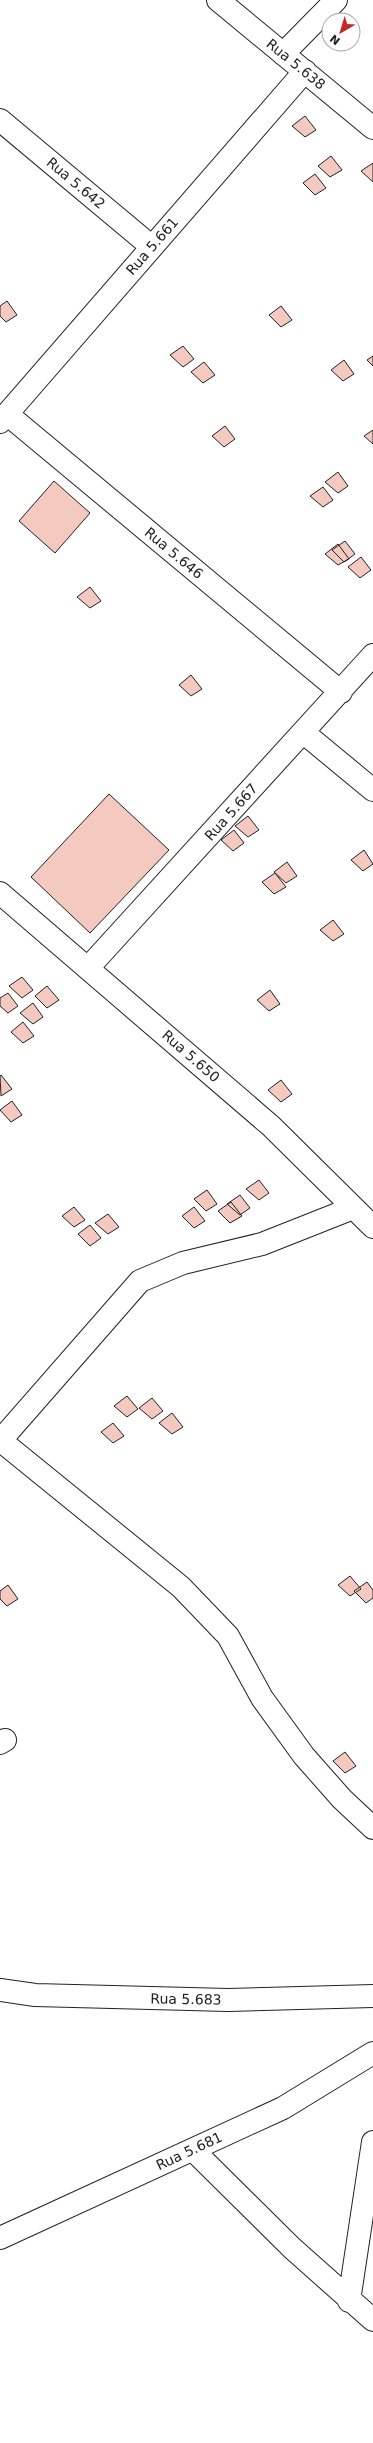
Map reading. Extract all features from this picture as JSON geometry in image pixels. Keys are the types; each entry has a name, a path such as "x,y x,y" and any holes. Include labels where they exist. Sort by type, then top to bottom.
{"street":[{"name":"Rua 5.638","path":"218,0 373,128"},
{"path":"283,54 336,0"},
{"name":"Rua 5.661","path":"3,418 304,71"},
{"name":"Rua 5.642","path":"0,120 152,247"},
{"name":"Rua 5.646","path":"3,418 341,692"},
{"name":"Rua 5.667","path":"88,968 304,733 373,655"},
{"path":"304,733 373,790"},
{"name":"Rua 5.650","path":"0,893 271,1126 373,1228"},
{"path":"353,1208 262,1244 183,1263 140,1281 0,1440 181,1587 228,1636 262,1698 304,1756 342,1799 373,1828"},
{"name":"Rua 5.683","path":"0,1990 35,1995 228,2000 373,1996"},
{"name":"Rua 5.681","path":"0,2238 283,2108 373,2053"},
{"path":"349,2300 373,2142"},
{"path":"193,2150 292,2248 373,2320"}],"building":[{"path":"305,116 316,130 305,137 292,126"},
{"path":"331,156 342,170 330,177 318,166"},
{"path":"373,163 373,182 361,171"},
{"path":"315,174 326,188 315,195 303,183"},
{"path":"7,301 17,315 6,322 0,316 0,306"},
{"path":"281,306 292,320 281,327 269,315"},
{"path":"183,346 194,359 183,367 170,355"},
{"path":"373,356 373,366 367,360"},
{"path":"344,360 354,374 343,381 331,370"},
{"path":"204,362 215,375 203,383 191,372"},
{"path":"225,426 235,439 224,447 212,436"},
{"path":"373,430 373,444 364,436"},
{"path":"338,472 348,486 338,493 325,482"},
{"path":"54,481 90,513 55,553 19,521"},
{"path":"323,487 333,500 323,507 310,496"},
{"path":"345,541 355,554 344,562 332,550"},
{"path":"338,544 349,559 338,565 325,554"},
{"path":"361,557 371,570 360,578 348,567"},
{"path":"90,587 101,601 90,608 77,597"},
{"path":"191,675 202,689 191,696 179,685"},
{"path":"109,794 169,850 90,933 31,877"},
{"path":"248,816 259,830 248,837 235,826"},
{"path":"234,830 244,843 233,851 221,840"},
{"path":"364,850 373,864 363,871 351,860"},
{"path":"287,862 297,876 286,883 274,872"},
{"path":"275,873 286,887 274,894 262,882"},
{"path":"333,920 344,934 333,941 320,930"},
{"path":"22,977 33,990 22,998 9,986"},
{"path":"47,986 59,1000 47,1008 35,996"},
{"path":"270,990 280,1004 269,1011 257,1000"},
{"path":"8,993 18,1006 8,1013 0,1006 0,998"},
{"path":"33,1003 43,1017 33,1024 20,1013"},
{"path":"23,1022 34,1036 23,1043 11,1032"},
{"path":"1,1075 12,1089 1,1096 0,1076"},
{"path":"281,1080 292,1094 281,1102 268,1090"},
{"path":"12,1101 22,1115 11,1122 0,1110"},
{"path":"259,1180 269,1193 259,1200 246,1189"},
{"path":"207,1190 217,1204 206,1211 194,1199"},
{"path":"240,1195 250,1208 240,1215 227,1204"},
{"path":"231,1202 242,1216 230,1223 218,1211"},
{"path":"74,1207 85,1220 74,1227 62,1216"},
{"path":"194,1207 205,1221 194,1228 182,1216"},
{"path":"108,1214 119,1227 108,1234 95,1223"},
{"path":"90,1225 101,1238 90,1246 78,1234"},
{"path":"127,1396 138,1409 127,1417 114,1406"},
{"path":"152,1398 163,1411 152,1419 139,1408"},
{"path":"172,1413 183,1427 172,1434 159,1423"},
{"path":"113,1423 124,1436 113,1443 101,1432"},
{"path":"350,1576 361,1589 350,1596 338,1585"},
{"path":"367,1582 373,1590 373,1598 366,1603 354,1591"},
{"path":"8,1585 18,1599 7,1606 0,1599 0,1591"},
{"path":"345,1752 356,1766 345,1773 333,1761"}]}
